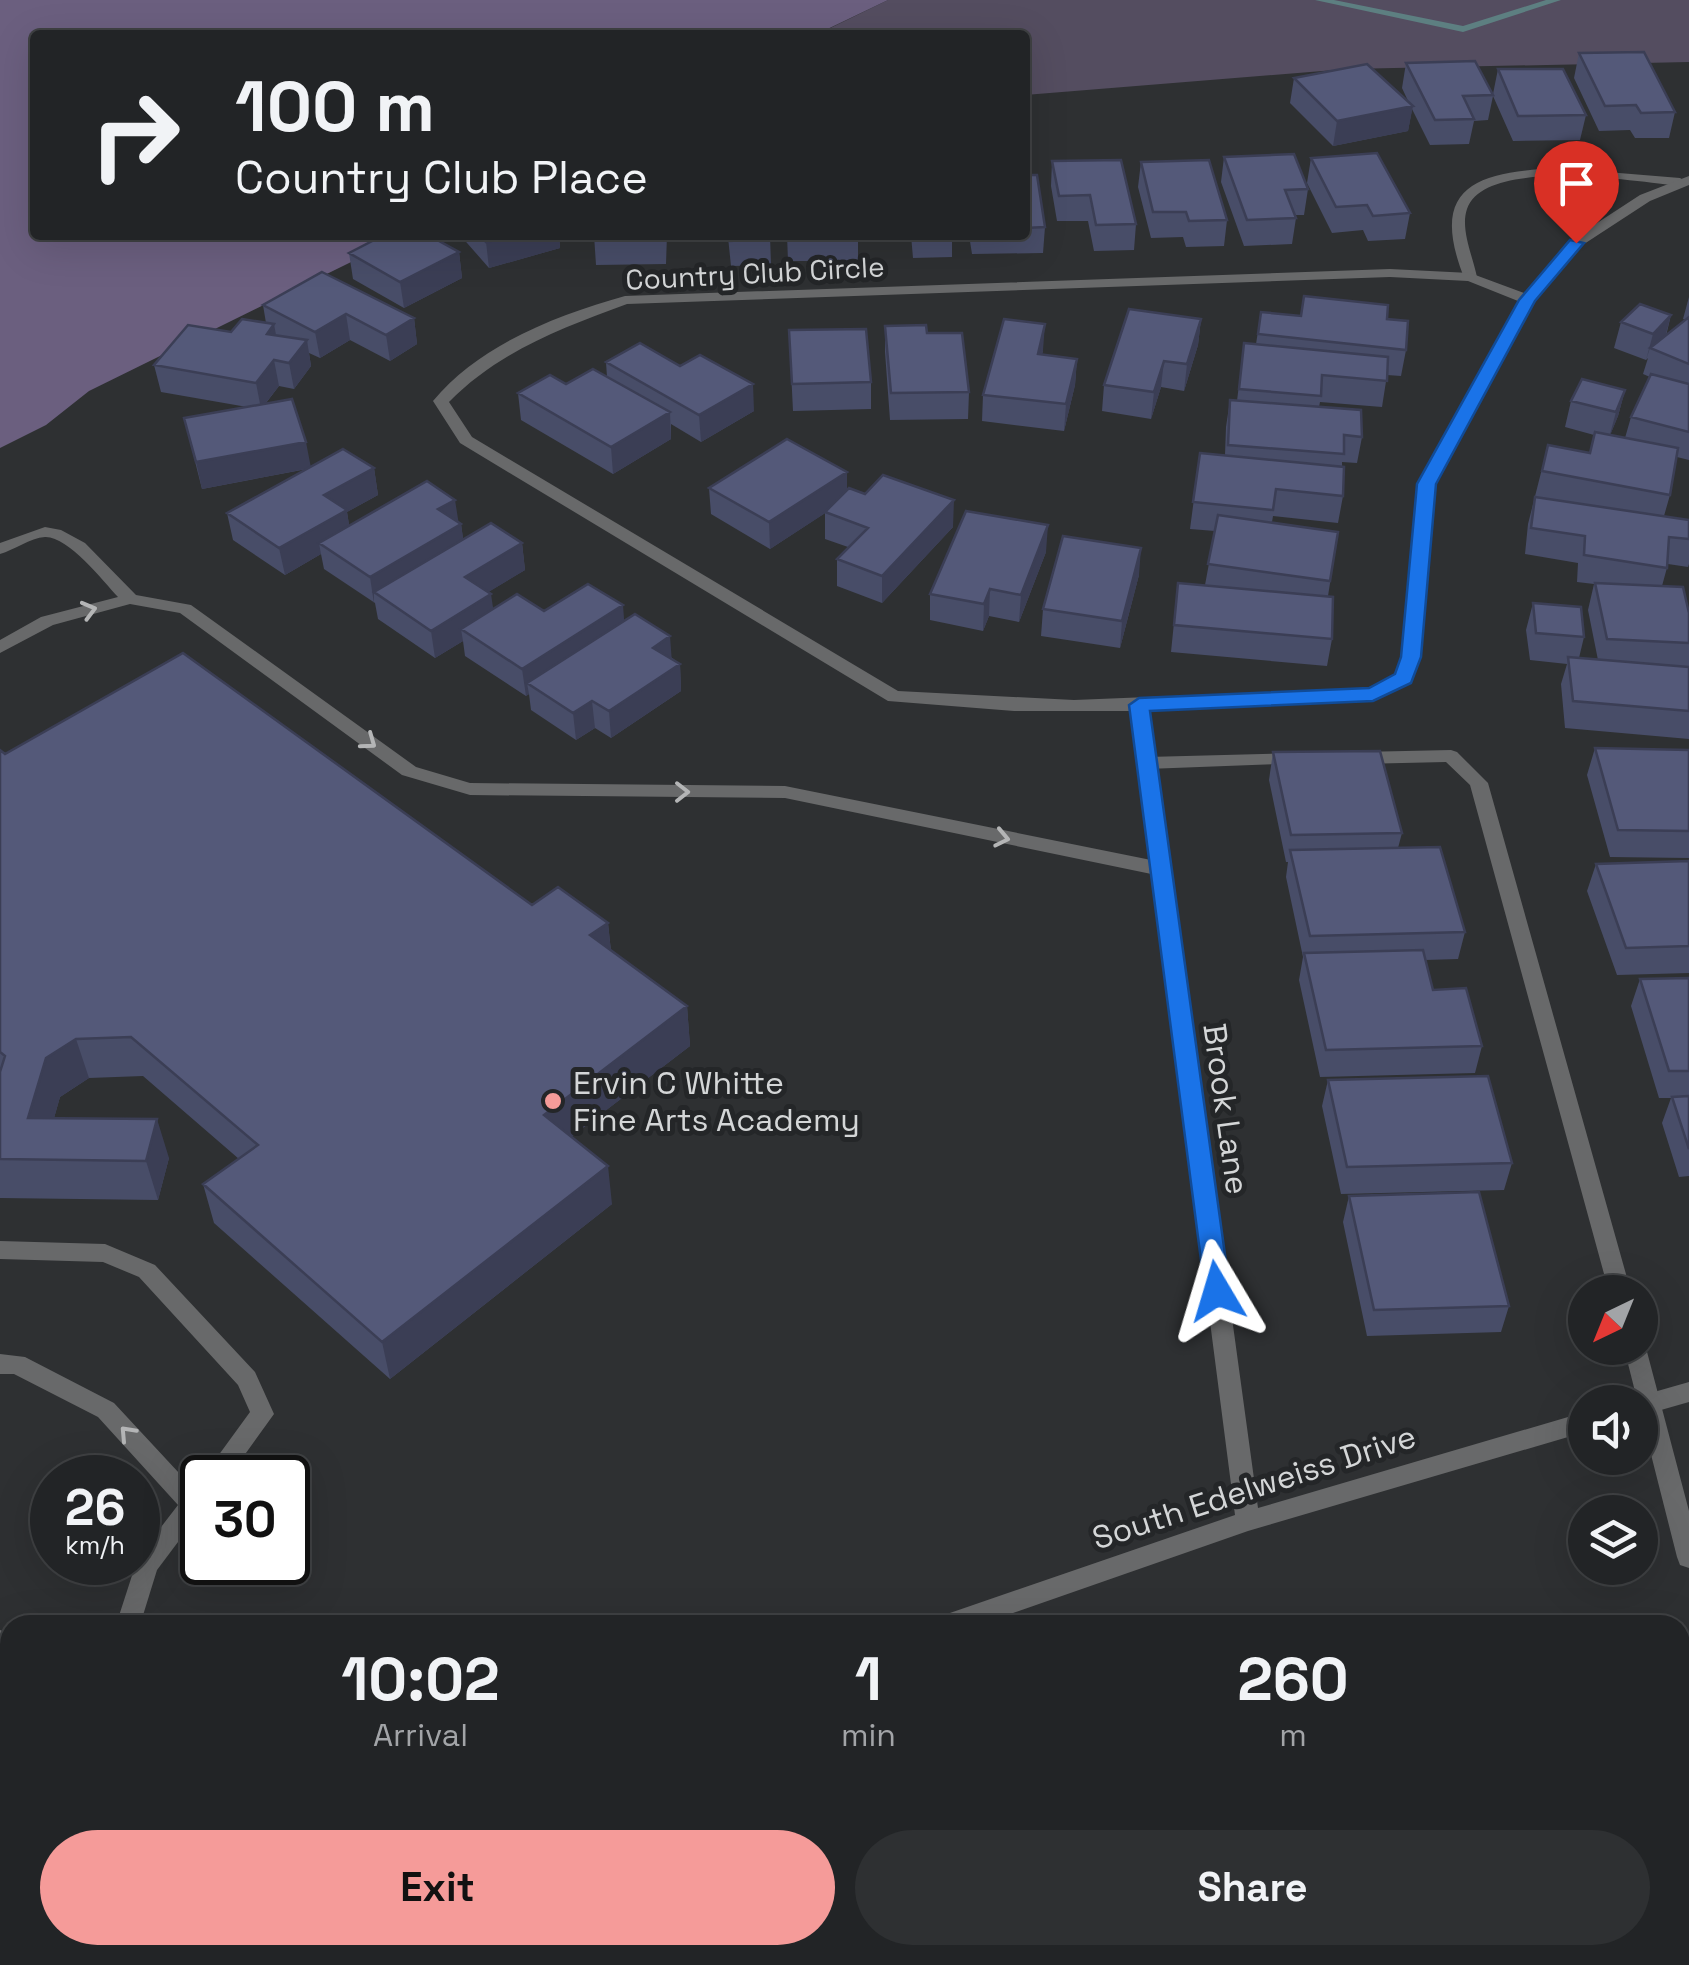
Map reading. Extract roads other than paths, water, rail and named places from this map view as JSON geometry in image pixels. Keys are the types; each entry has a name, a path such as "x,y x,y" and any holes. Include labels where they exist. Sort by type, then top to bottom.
{"street":[{"path":"1470,278 1458,212 1464,197 1479,184 1540,172 1685,181"},
{"path":"1139,705 1373,694 1404,678 1411,657 1426,484 1527,300 1576,243 1645,198 1685,181"},
{"name":"Country Club Circle","path":"1139,705 962,704 894,697 466,440 441,401 461,378 490,357 549,328 626,300 1370,274 1470,278 1527,300"},
{"path":"0,549 43,532 56,532 75,544 130,599"},
{"path":"0,648 47,622 130,599 184,608 410,771 470,789 786,792 1161,869"},
{"name":"Brook Lane","path":"1139,705 1248,1521"},
{"path":"1146,763 1451,756 1479,782 1615,1275"},
{"path":"0,1250 105,1253 147,1271 247,1379 262,1414 231,1455"},
{"path":"0,1364 17,1364 106,1410 180,1481"},
{"path":"1658,1400 1689,1392"},
{"name":"South Edelweiss Drive","path":"976,1615 1248,1521 1568,1427"},
{"path":"1658,1449 1689,1557"},
{"path":"131,1615 146,1565 180,1521"}],"waterway":[{"path":"1320,0 1463,29 1556,0"}],"place":[{"name":"Ervin C Whitte Fine Arts Academy","path":"553,1101"}]}
